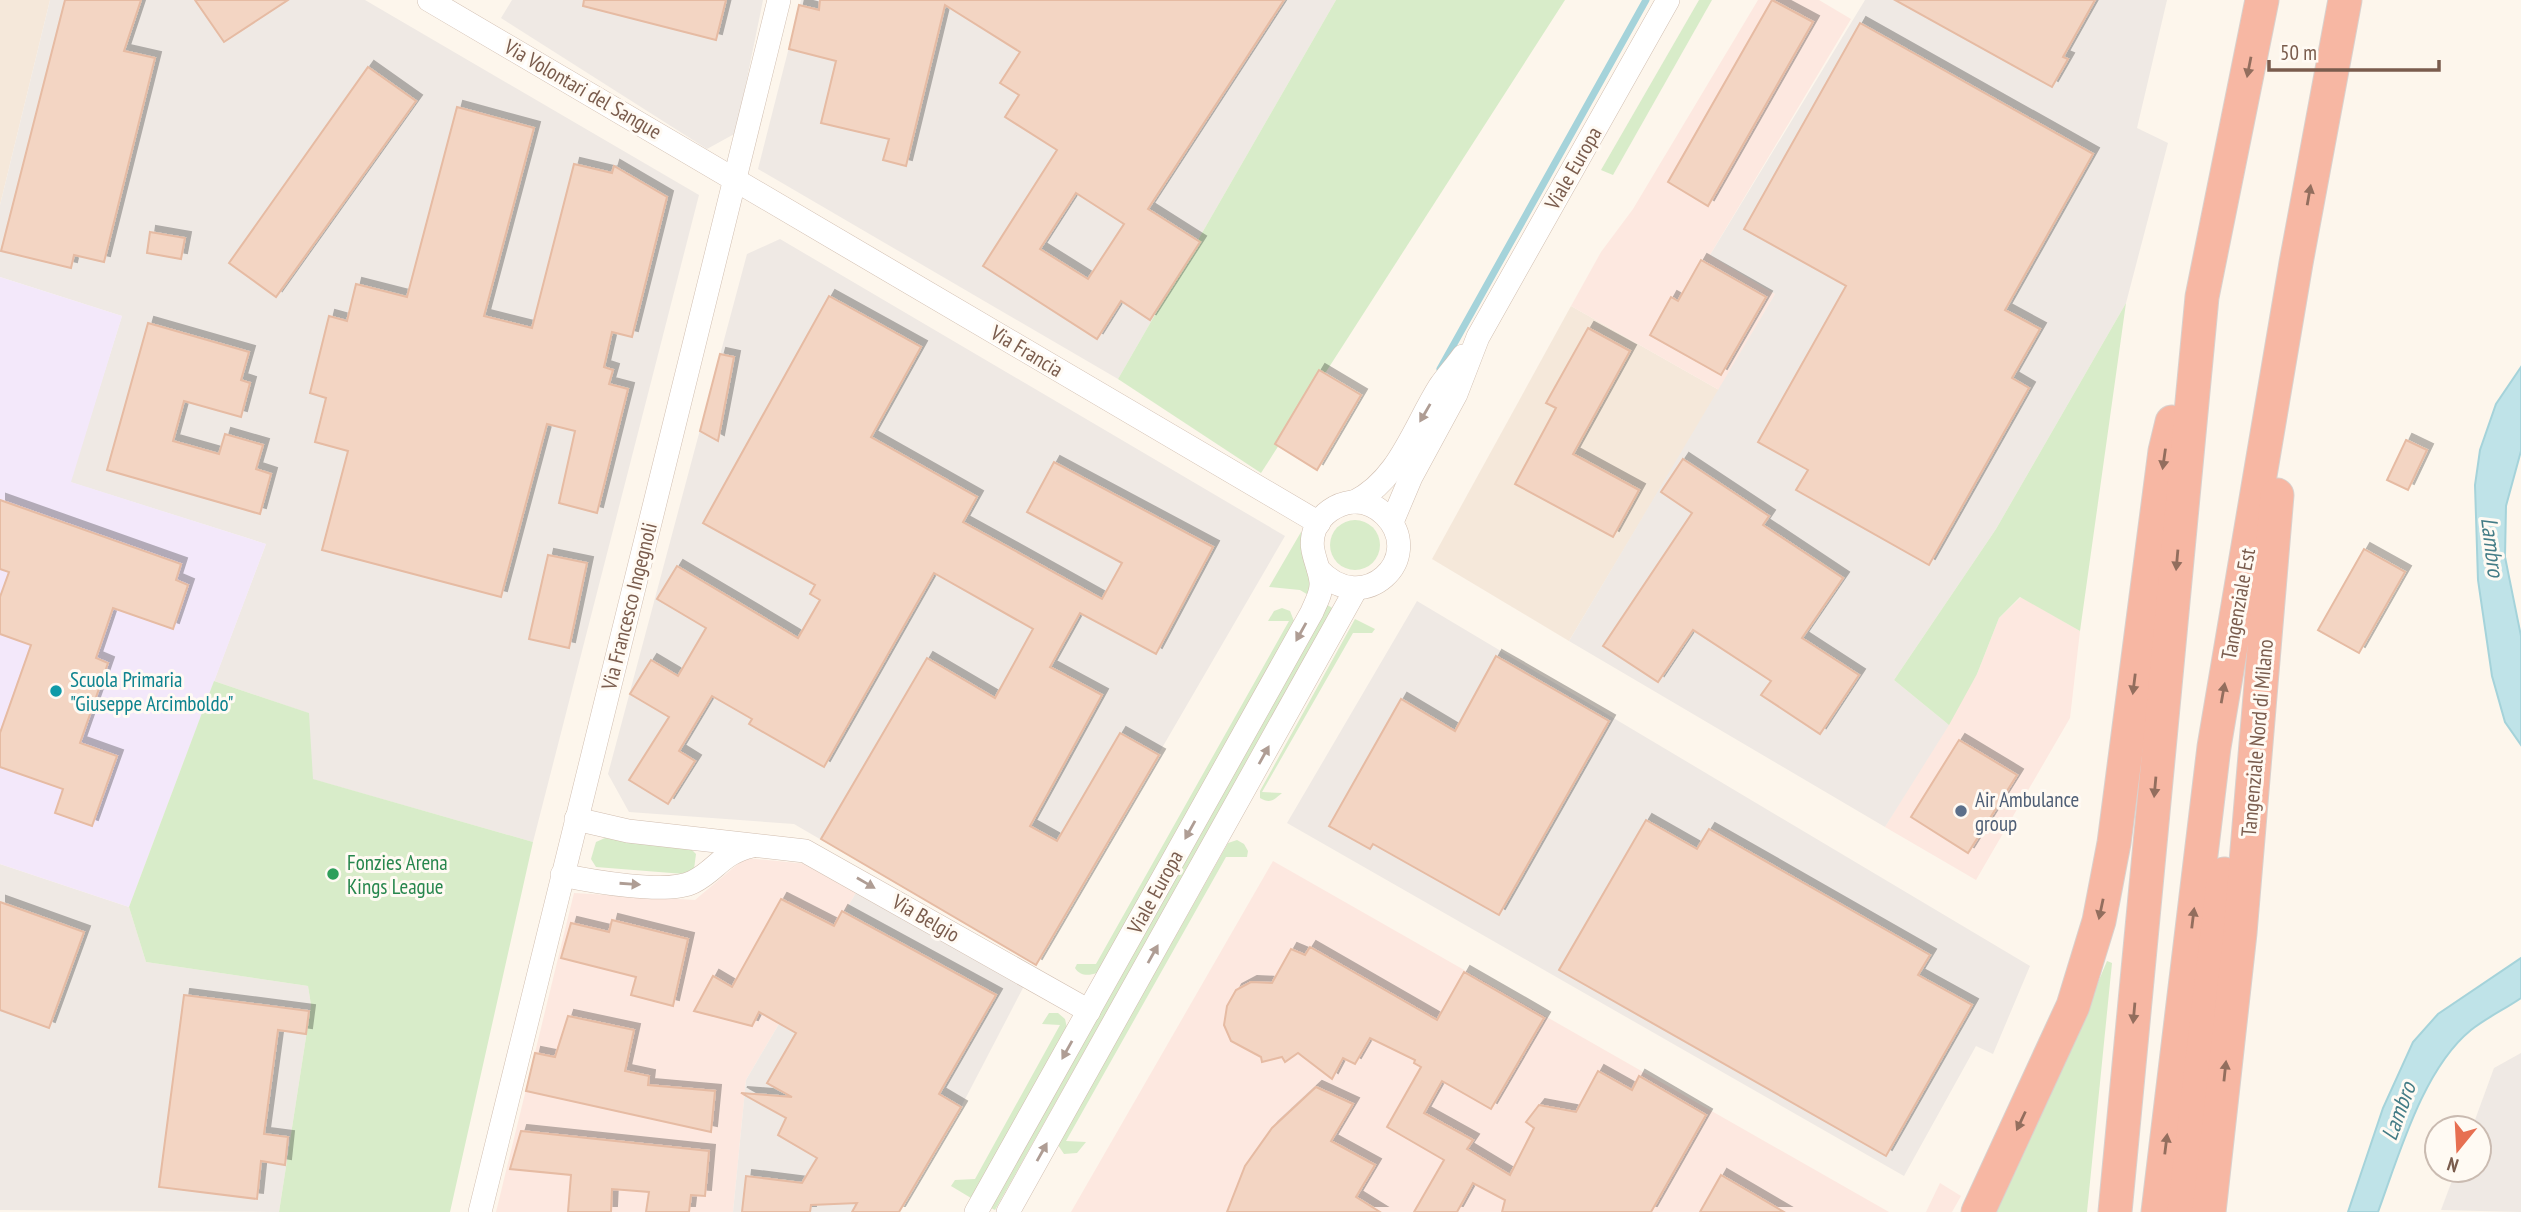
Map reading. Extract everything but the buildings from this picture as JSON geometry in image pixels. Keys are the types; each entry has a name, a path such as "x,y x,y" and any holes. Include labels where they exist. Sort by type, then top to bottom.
{"highway":[{"path":"1978,1212 2073,1006 2099,921 2114,843 2165,451 2203,297 2262,0"},
{"name":"Tangenziale Est","path":"2158,1212 2214,747 2345,0"},
{"name":"Tangenziale Nord di Milano","path":"2209,1212 2240,933 2297,263"},
{"path":"2115,1212 2203,297"},
{"path":"2184,1212 2284,406"}],"street":[{"name":"Via Volontari del Sangue","path":"429,0 736,179"},
{"name":"Via Francesco Ingegnoli","path":"480,1212 779,0"},
{"name":"Viale Europa","path":"976,1212 1312,612 1321,592 1311,544 1319,523 1326,513 1339,505 1369,494 1393,468 1441,385 1478,337 1668,0"},
{"name":"Via Francia","path":"736,179 1319,523"},
{"name":"Viale Europa","path":"1008,1212 1356,589 1371,586 1384,578 1393,566 1398,544 1392,522 1411,477 1456,394 1478,337"},
{"path":"1353,502 1378,508 1392,522"},
{"path":"1318,569 1335,584 1356,589"},
{"name":"Via Belgio","path":"576,819 628,831 805,851 1089,1011"},
{"name":"Via Belgio","path":"562,875 592,882 676,887 693,882 733,850 756,845"}],"shaded area":[{"path":"0,0 50,0 0,205"},
{"path":"50,0 365,0 699,195 533,842 312,779 308,713 214,681 266,544 70,482 122,316 0,277 0,205"},
{"path":"512,0 763,0 736,133 707,149 501,18"},
{"path":"801,0 1336,0 1118,379 758,169"},
{"path":"1758,0 1819,0 1851,19 1710,255 1775,294 1719,390 1571,306 1601,252 1633,209"},
{"path":"1865,0 2167,0 2137,128 2168,143 2126,303 1996,529 1894,680 1949,725 1885,827 1569,641 1775,294 1710,255"},
{"path":"780,239 1285,536 1036,965 794,824 629,812 608,774 747,254"},
{"path":"0,277 122,316 71,482 266,544 129,907 0,864"},
{"path":"1571,306 1719,390 1569,641 1432,559"},
{"path":"2021,597 2080,631 2070,718 1976,880 1885,827 1977,674 1999,618"},
{"path":"1417,601 2030,966 1993,1054 1976,1046 1904,1176 1287,823"},
{"path":"745,858 808,864 857,891 746,1080 733,1212 496,1212 574,893 695,900"},
{"path":"1273,861 1889,1212 1071,1212"},
{"path":"0,864 129,907 146,962 308,986 311,1005 279,1212 0,1210"},
{"path":"857,891 1024,986 961,1107 899,1212 733,1212 746,1080"},
{"path":"2521,1053 2521,1212 2441,1210 2451,1184 2493,1184 2493,1114 2477,1114 2494,1068"},
{"path":"1940,1183 1961,1196 1952,1212 1926,1212"}],"green space":[{"path":"1336,0 1565,0 1261,473 1118,379"},
{"path":"1699,0 1712,0 1613,175 1601,170"},
{"path":"2126,303 2080,631 2020,597 1999,618 1977,674 1949,725 1894,680 1996,529"},
{"path":"1355,520 1373,527 1380,545 1373,563 1355,570 1337,563 1330,545 1337,527"},
{"path":"1301,532 1313,574 1310,596 1300,590 1269,587"},
{"path":"1324,603 1334,609 995,1210 991,1208"},
{"path":"1282,608 1290,611 1294,621 1097,973 1079,973 1075,968 1077,964 1096,964 1289,621 1268,621 1274,611"},
{"path":"1355,619 1375,629 1372,633 1353,633 1262,792 1282,793 1272,800 1260,798 1260,791"},
{"name":"Fonzies Arena Kings League","path":"214,681 309,713 313,779 533,842 450,1212 279,1212 311,1005 308,986 146,962 129,907"},
{"path":"605,838 687,845 696,854 694,869 684,874 596,867 591,859 596,842"},
{"path":"1237,840 1244,844 1248,851 1247,857 1226,857 1066,1141 1086,1142 1077,1153 1064,1154 1058,1145 1228,843"},
{"path":"2107,961 2112,963 2087,1212 1993,1212 2048,1101"},
{"path":"1049,1013 1058,1013 1065,1019 1067,1028 971,1198 951,1186 955,1180 975,1179 1060,1025 1042,1024"}],"water":[{"name":"Lambro","path":"2521,367 2521,451 2506,506 2505,557 2521,636 2521,745 2505,722 2492,676 2478,580 2475,485 2480,450 2496,404"},
{"name":"Lambro","path":"2521,958 2521,998 2471,1030 2439,1067 2414,1114 2378,1212 2348,1212 2383,1108 2413,1042 2438,1014"}],"waterway":[{"path":"1440,369 1646,0"}],"place":[{"name":"Scuola Primaria \"Giuseppe Arcimboldo\"","path":"56,691"},
{"name":"Air Ambulance group","path":"1961,811"},
{"name":"Fonzies Arena Kings League","path":"333,874"}]}
